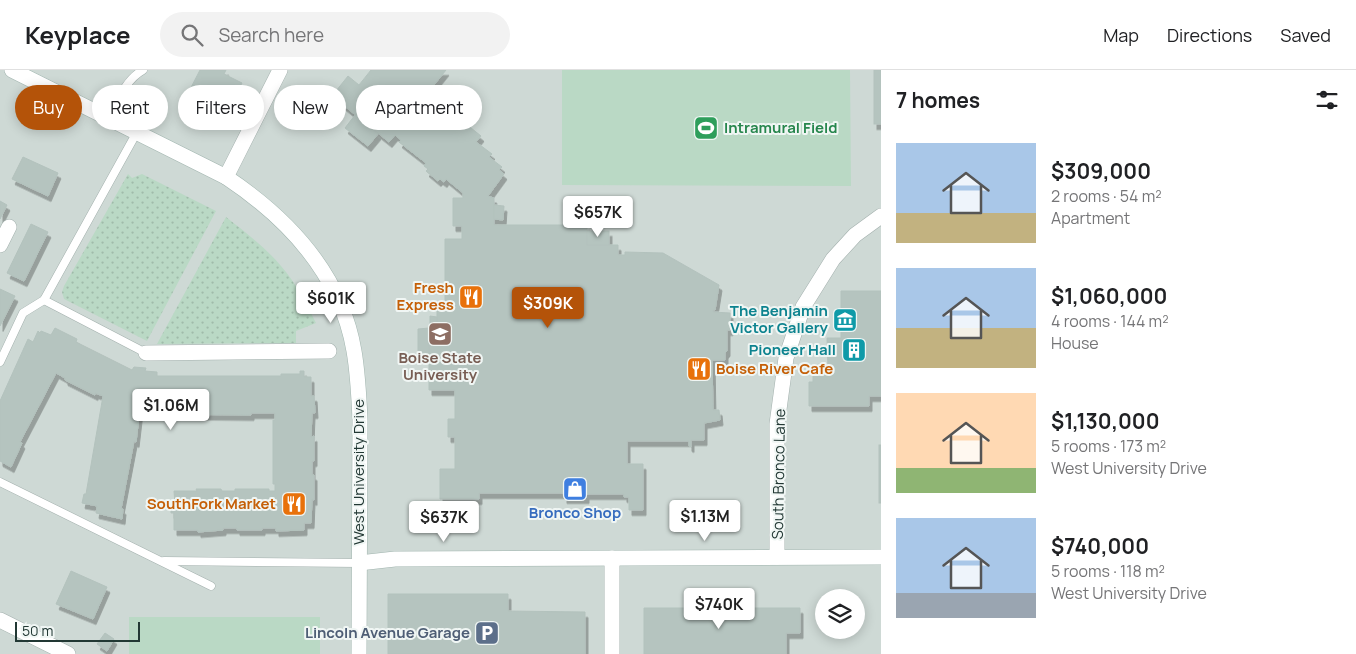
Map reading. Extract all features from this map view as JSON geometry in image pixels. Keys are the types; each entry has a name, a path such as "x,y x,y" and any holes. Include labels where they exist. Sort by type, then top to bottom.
{"street":[{"name":"West University Drive","path":"12,70 92,110"},
{"path":"226,177 280,70"},
{"name":"West University Drive","path":"133,130 226,177 256,198 287,224 310,252 331,284 347,324 354,350 360,411 359,563 395,559 881,557"},
{"name":"South Bronco Lane","path":"777,557 777,424 786,358 804,307 833,258 855,236 881,216"},
{"path":"0,245 9,227"},
{"path":"146,353 329,351"},
{"path":"612,558 612,654"},
{"path":"359,563 359,654"},
{"path":"0,620 68,654"}],"lane":[{"path":"127,85 131,79 143,70"},
{"path":"0,362 23,313 44,300 137,132"},
{"path":"44,300 146,353"},
{"path":"0,482 211,586"},
{"path":"162,561 359,563"}],"shaded area":[{"name":"Boise State University","path":"0,70 881,70 881,654 0,654"}],"green space":[{"name":"Intramural Field","path":"562,70 850,70 851,186 562,185"},
{"path":"128,174 132,178 142,174 216,211 147,341 64,299 62,292"},
{"path":"226,217 262,246 281,266 296,286 316,323 296,331 296,343 157,344"},
{"path":"129,617 320,617 320,654 129,654"}],"building":[{"path":"200,70 226,70 224,74 242,83 241,85 192,85"},
{"path":"371,70 446,70 434,85 359,85"},
{"path":"874,70 881,70 881,124 874,124"},
{"path":"348,76 359,85 356,85 356,115 346,107 346,85 341,85"},
{"path":"355,115 356,130 373,130 378,134 368,146 346,129"},
{"path":"374,130 474,130 481,136 476,142 492,154 489,157 502,167 499,170 504,174 488,196 494,198 494,225 587,225 587,245 618,245 618,255 625,255 625,252 663,253 719,285 715,310 713,312 730,313 730,330 727,330 725,360 712,360 713,410 719,410 720,420 704,423 704,440 691,440 691,447 689,446 689,441 627,441 627,464 643,464 643,510 629,510 629,497 624,497 624,494 586,494 586,498 564,498 564,493 479,493 479,499 440,499 440,469 455,469 455,437 448,437 448,419 455,419 455,390 429,390 429,328 437,328 437,307 445,307 445,239 462,239 462,226 453,226 453,198 463,198 463,193 446,179 444,182 440,179 438,181 426,171 428,169 424,166 426,163 399,142 401,140 395,135 389,142"},
{"path":"23,157 58,173 48,196 12,179"},
{"path":"0,201 7,205 0,219"},
{"path":"494,205 504,206 503,220 494,219"},
{"path":"31,224 48,232 24,281 7,273"},
{"path":"587,231 609,231 609,245 587,245"},
{"path":"0,289 15,296 0,326"},
{"name":"Pioneer Hall","path":"841,291 881,291 881,396 869,396 869,406 809,406 809,382 813,382 813,373 819,372 815,371 815,365 820,364 823,369 828,369 827,338 841,338"},
{"path":"430,316 437,317 437,328 430,328"},
{"path":"55,328 77,339 76,342 132,370 134,367 146,368 145,371 157,372 157,376 281,376 281,374 300,374 300,371 304,371 304,377 311,377 311,396 314,396 315,413 312,413 311,437 314,436 312,475 314,475 314,500 312,499 311,523 304,523 304,530 276,531 276,528 237,530 237,528 223,528 223,530 198,532 198,530 174,530 174,513 171,513 171,505 175,505 174,491 197,491 196,489 235,491 235,489 269,489 269,491 275,491 275,484 273,484 273,420 275,420 275,413 251,413 251,415 156,414 156,408 140,408 136,442 134,441 121,509 123,509 122,519 96,513 97,506 82,503 84,494 86,494 103,396 95,393 95,395 65,380 65,378 56,373 20,442 22,443 11,467 0,461 0,401 28,339 33,342 38,331 51,335"},
{"path":"429,328 429,354 418,354 418,329"},
{"path":"879,445 881,445 881,503 879,503"},
{"path":"71,571 107,587 93,619 56,604"},
{"name":"Lincoln Avenue Garage","path":"388,594 508,594 508,611 585,612 585,654 388,654"},
{"path":"644,608 800,608 800,633 786,633 786,654 644,654"},
{"path":"105,633 114,639 107,651 97,644"}],"place":[{"name":"Intramural Field","path":"706,128"},
{"name":"Fresh Express","path":"471,297"},
{"name":"The Benjamin Victor Gallery","path":"845,320"},
{"name":"Boise State University","path":"440,334"},
{"name":"Pioneer Hall","path":"854,350"},
{"name":"Boise River Cafe","path":"699,369"},
{"name":"Bronco Shop","path":"575,489"},
{"name":"SouthFork Market","path":"294,504"},
{"name":"Lincoln Avenue Garage","path":"487,633"}]}
